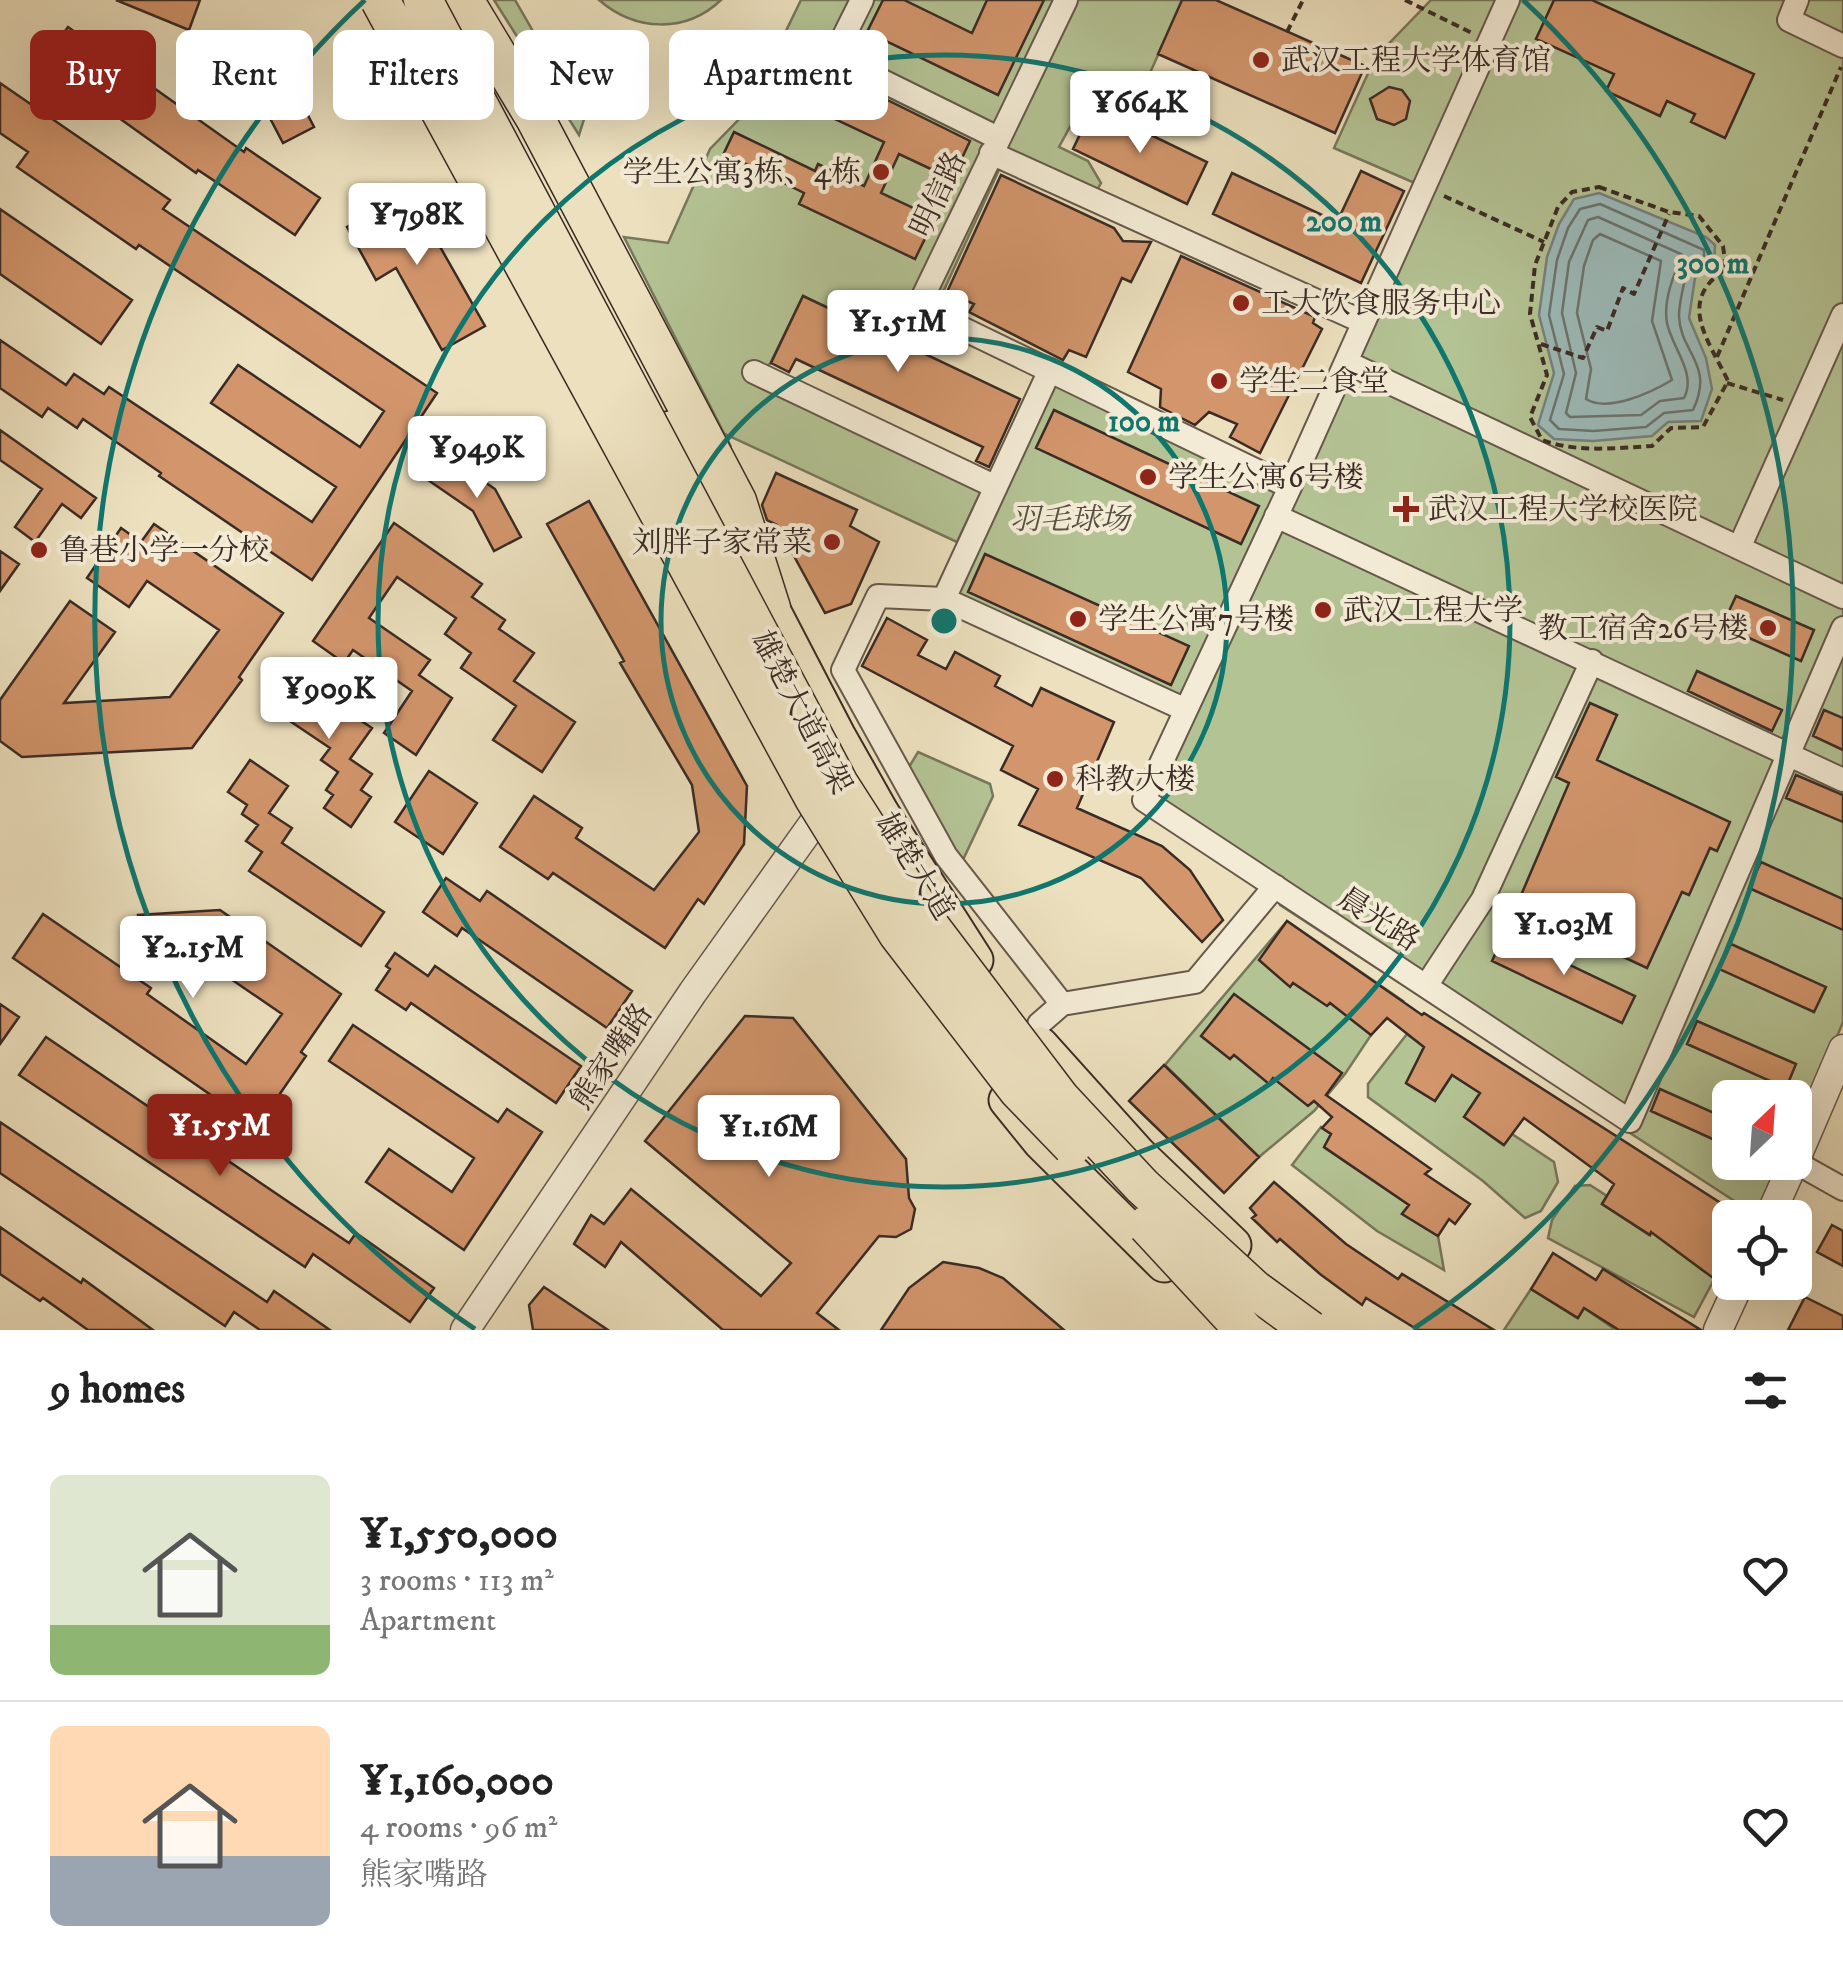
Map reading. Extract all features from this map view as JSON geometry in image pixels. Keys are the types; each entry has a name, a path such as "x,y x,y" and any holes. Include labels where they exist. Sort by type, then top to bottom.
{"highway":[{"name":"雄楚大道高架","path":"380,0 814,798 898,934 1018,1090 1148,1225 1268,1330"},
{"name":"雄楚大道高架","path":"423,0 839,784 932,928 1060,1098 1142,1186 1254,1289 1310,1330"},
{"path":"464,0 535,118 737,501 771,608"},
{"path":"1148,1225 1245,1330"}],"main road":[{"name":"雄楚大道","path":"364,0 815,821 932,1006 1041,1142 1144,1246 1245,1330"},
{"name":"雄楚大道","path":"442,0 572,253 771,608 836,735 882,814 1006,1003 1060,1070 1138,1154 1261,1272 1333,1330"},
{"path":"958,1039 980,1052 998,1051 1010,1042 1015,1022 1006,1003"}],"street":[{"path":"862,0 840,46 842,61 994,146 1364,322"},
{"name":"明信路","path":"1050,370 918,306 1066,0"},
{"path":"1062,1004 946,856 843,670 878,596 944,599 1186,710 1508,0"},
{"path":"1793,10 1843,46"},
{"path":"1738,548 1843,314"},
{"path":"1346,362 1843,597"},
{"path":"944,599 1050,370 1290,487"},
{"path":"754,372 996,487"},
{"path":"1276,516 1843,780"},
{"path":"1788,756 1843,628"},
{"path":"1426,986 1483,898 1592,661"},
{"name":"晨光路","path":"1186,710 1144,800 1630,1120 1788,756"},
{"name":"熊家嘴路","path":"465,1330 692,992 815,821"},
{"path":"1039,1024 1062,1004 1195,982 1275,886"},
{"path":"1812,1122 1843,1049"},
{"path":"1812,1172 1843,1189"},
{"path":"1718,1330 1732,1300"}],"path":[{"path":"1288,32 1302,0"},
{"path":"1405,0 1490,41"},
{"path":"1716,357 1843,62"},
{"path":"1424,187 1544,242"},
{"path":"1599,187 1670,212 1699,216 1724,246 1726,268 1707,281 1697,302 1704,330 1727,383 1704,427 1671,428 1652,446 1600,449 1559,446 1542,440 1530,417 1547,375 1530,314 1535,265 1558,207 1572,192 1599,187"},
{"path":"1541,344 1583,358 1597,327 1606,332 1623,288 1634,294 1670,212"},
{"path":"1727,383 1802,406"}],"green space":[{"path":"494,0 515,0 532,30 514,32"},
{"path":"599,0 721,0 692,19 660,24 628,18"},
{"path":"801,0 1183,0 1130,117 1084,101 1059,147 1088,161 1101,183 1092,199 1004,159 933,314 918,307 901,343 803,296 770,364 754,372 748,382 981,491 957,542 725,434 731,447 624,237 668,243 710,149 738,120 888,120 888,30 786,30"},
{"name":"羽毛球场","path":"1431,0 1843,0 1843,1022 1812,1096 1812,1080 1712,1080 1712,1180 1777,1180 1767,1200 1733,1200 1280,905 1275,886 1144,800 1186,711 944,599 1050,370 1289,487 1424,187 1334,148 1375,58"},
{"path":"570,120 584,120 579,135"},
{"path":"918,752 990,784 993,796 961,864 906,772"},
{"path":"1287,921 1403,1001 1371,1035 1314,1111 1259,1157 1165,1065"},
{"path":"1407,1034 1424,1047 1407,1084 1435,1101 1452,1075 1480,1093 1465,1117 1503,1145 1512,1134 1554,1162 1558,1182 1541,1211 1525,1218 1483,1181 1368,1097 1368,1084"},
{"path":"1321,1127 1331,1134 1325,1148 1409,1205 1402,1214 1438,1236 1444,1270 1377,1231 1292,1165"},
{"path":"1590,1185 1607,1196 1602,1204 1649,1235 1665,1212 1685,1227 1673,1248 1705,1272 1712,1268 1712,1283 1694,1317 1548,1238 1552,1220 1575,1186"},
{"path":"1531,1289 1577,1318 1584,1308 1616,1330 1504,1330"}],"water":[{"path":"1599,193 1706,237 1715,245 1714,267 1695,278 1689,318 1706,358 1712,389 1701,421 1668,422 1652,436 1593,441 1554,439 1538,425 1554,373 1539,315 1547,257 1559,224 1574,199"}],"building":[{"path":"116,0 200,0 189,30"},
{"path":"883,0 904,0 972,33 987,0 1044,0 998,95 888,42 888,30 868,30"},
{"name":"武汉工程大学体育馆","path":"1182,0 1216,0 1365,66 1335,133 1158,54"},
{"path":"1554,0 1592,0 1754,74 1725,138 1691,122 1695,114 1667,101 1660,116 1606,91 1614,74 1536,39"},
{"path":"0,83 30,104 30,120 54,120 170,200 163,209 437,393 312,580 83,419 77,428 48,408 42,417 0,388 0,340 66,385 74,374 104,394 109,387 312,522 336,487 211,403 238,365 360,447 384,411 17,167 28,152 0,133"},
{"path":"1389,87 1402,90 1410,101 1406,119 1394,125 1377,119 1370,99"},
{"path":"156,90 176,104 176,120 199,120 320,198 295,235 198,170 196,173 122,120 156,120"},
{"name":"学生公寓3栋、4栋","path":"888,100 970,141 952,179 899,154 881,193 935,218 915,259 799,204 804,193 724,153 734,132 815,171 818,164 864,186 884,142 837,120 888,120"},
{"path":"1093,107 1207,162 1187,204 1073,149"},
{"path":"271,120 310,120 314,127 283,143"},
{"path":"1361,171 1404,191 1361,283 1213,214 1232,173 1337,222"},
{"path":"1001,175 1114,228 1123,241 1151,242 1131,282 1122,278 1086,357 1069,350 1063,360 969,312 974,304 947,292"},
{"path":"409,192 485,326 442,350 396,268 376,280 347,227"},
{"path":"0,209 132,300 101,344 0,274"},
{"name":"学生二食堂","path":"1181,256 1315,317 1313,323 1322,329 1260,453 1230,437 1237,424 1209,412 1195,425 1160,407 1161,389 1128,372"},
{"path":"803,296 1020,399 989,467 976,461 983,447 796,359 789,372 771,363"},
{"name":"学生公寓6号楼","path":"1054,410 1259,506 1241,544 1036,448"},
{"path":"0,430 96,498 81,518 62,504 35,542 15,527 42,489 0,460"},
{"path":"446,455 495,489 521,537 494,551 473,511 428,480"},
{"name":"刘胖子家常菜","path":"776,473 857,510 850,526 879,542 851,604 825,613 777,525 767,520 762,505"},
{"path":"589,501 747,786 744,844 704,904 698,899 665,948 553,873 548,879 500,847 534,796 582,828 576,838 654,890 699,832 692,785 620,663 624,661 547,524"},
{"path":"394,523 482,584 472,597 505,620 499,629 534,653 514,681 575,722 542,772 493,740 516,706 461,668 471,653 445,634 456,618 397,577 369,618 430,660 419,675 452,698 416,755 384,733 412,691 353,650 344,663 313,641"},
{"path":"154,524 283,613 239,677 242,680 192,748 22,757 0,741 0,700 70,601 115,632 64,703 170,697 219,630 147,581 129,607 87,578 121,528 141,542"},
{"path":"0,551 19,564 0,591"},
{"name":"学生公寓7号楼","path":"985,554 1189,646 1171,685 968,592"},
{"name":"教工宿舍26号楼","path":"1736,596 1814,630 1801,661 1722,626"},
{"name":"科教大楼","path":"887,618 927,640 918,655 946,669 955,652 1000,676 995,686 1032,706 1041,688 1114,722 1077,808 1162,846 1190,870 1223,920 1202,942 1141,878 1019,825 1038,789 1001,770 1013,746 862,666"},
{"path":"1697,671 1782,710 1772,731 1688,691"},
{"path":"288,672 372,728 350,759 372,774 361,790 371,797 351,827 324,808 333,795 326,790 338,772 321,760 330,748 266,705"},
{"path":"1590,703 1617,715 1597,760 1730,822 1717,851 1710,848 1689,895 1682,892 1647,968 1516,907 1569,783 1556,777"},
{"path":"1824,710 1843,718 1843,750 1813,736"},
{"path":"250,760 288,786 269,813 292,828 282,843 384,912 361,946 249,871 262,852 246,841 258,825 242,814 247,805 228,792"},
{"path":"429,771 477,803 443,854 395,822"},
{"path":"1796,775 1843,795 1843,822 1786,798"},
{"path":"1761,862 1843,899 1843,930 1749,888"},
{"path":"446,878 480,901 487,891 632,991 607,1028 462,928 457,936 423,912"},
{"path":"220,910 341,994 301,1052 306,1056 257,1127 13,958 43,914 151,988 147,994 246,1064 282,1014 196,955 141,958 138,915"},
{"path":"1287,921 1422,1015 1716,1200 1712,1200 1712,1277 1651,1232 1650,1235 1602,1204 1614,1184 1524,1118 1504,1145 1464,1117 1480,1093 1452,1075 1435,1101 1406,1083 1424,1047 1387,1018 1371,1035 1330,1003 1327,1006 1293,983 1290,987 1259,960"},
{"path":"1505,934 1635,996 1622,1023 1492,961"},
{"path":"1731,944 1826,987 1814,1012 1719,969"},
{"path":"395,953 428,976 435,966 581,1066 556,1103 411,1003 406,1010 376,990"},
{"path":"1234,994 1342,1073 1326,1095 1431,1169 1425,1174 1470,1204 1455,1224 1449,1219 1438,1236 1402,1214 1409,1205 1324,1147 1331,1134 1322,1128 1332,1117 1314,1101 1308,1106 1273,1078 1269,1084 1234,1055 1230,1059 1201,1036"},
{"path":"0,1004 19,1017 0,1044"},
{"path":"745,1016 793,1018 906,1159 909,1198 915,1209 911,1229 896,1237 879,1236 817,1313 839,1330 723,1330 621,1242 605,1267 574,1244 591,1215 604,1224 631,1189 761,1296 791,1263 645,1141"},
{"path":"1697,1021 1796,1064 1789,1080 1768,1080 1687,1044"},
{"path":"353,1025 498,1122 507,1109 542,1132 464,1250 366,1182 389,1149 452,1192 474,1158 329,1061"},
{"path":"46,1037 349,1243 356,1233 434,1288 410,1322 313,1254 305,1267 19,1075"},
{"path":"1164,1065 1259,1157 1224,1193 1129,1101"},
{"path":"1660,1089 1712,1112 1712,1139 1651,1111"},
{"path":"0,1122 267,1302 274,1291 330,1330 260,1330 234,1312 225,1326 0,1173"},
{"path":"1274,1182 1346,1244 1398,1279 1402,1274 1494,1330 1418,1330 1366,1298 1362,1305 1280,1239 1277,1242 1252,1218 1256,1215 1250,1208"},
{"path":"1832,1225 1843,1231 1843,1266 1817,1252"},
{"path":"0,1227 81,1283 83,1279 153,1330 88,1330 43,1298 40,1301 0,1274"},
{"path":"1553,1253 1596,1280 1603,1269 1701,1330 1619,1330 1584,1308 1578,1318 1531,1289"},
{"path":"943,1262 979,1268 1003,1278 1064,1330 881,1330 909,1288"},
{"path":"544,1287 608,1330 533,1330 529,1305"},
{"path":"1803,1300 1843,1316 1843,1330 1788,1330"}],"place":[{"name":"武汉工程大学体育馆","path":"1261,60"},
{"name":"学生公寓3栋、4栋","path":"881,172"},
{"name":"工大饮食服务中心","path":"1241,303"},
{"name":"学生二食堂","path":"1219,381"},
{"name":"学生公寓6号楼","path":"1148,477"},
{"name":"武汉工程大学校医院","path":"1406,509"},
{"name":"刘胖子家常菜","path":"832,542"},
{"name":"鲁巷小学一分校","path":"39,550"},
{"name":"武汉工程大学","path":"1323,610"},
{"name":"学生公寓7号楼","path":"1078,619"},
{"name":"教工宿舍26号楼","path":"1768,628"},
{"name":"科教大楼","path":"1055,779"}]}
